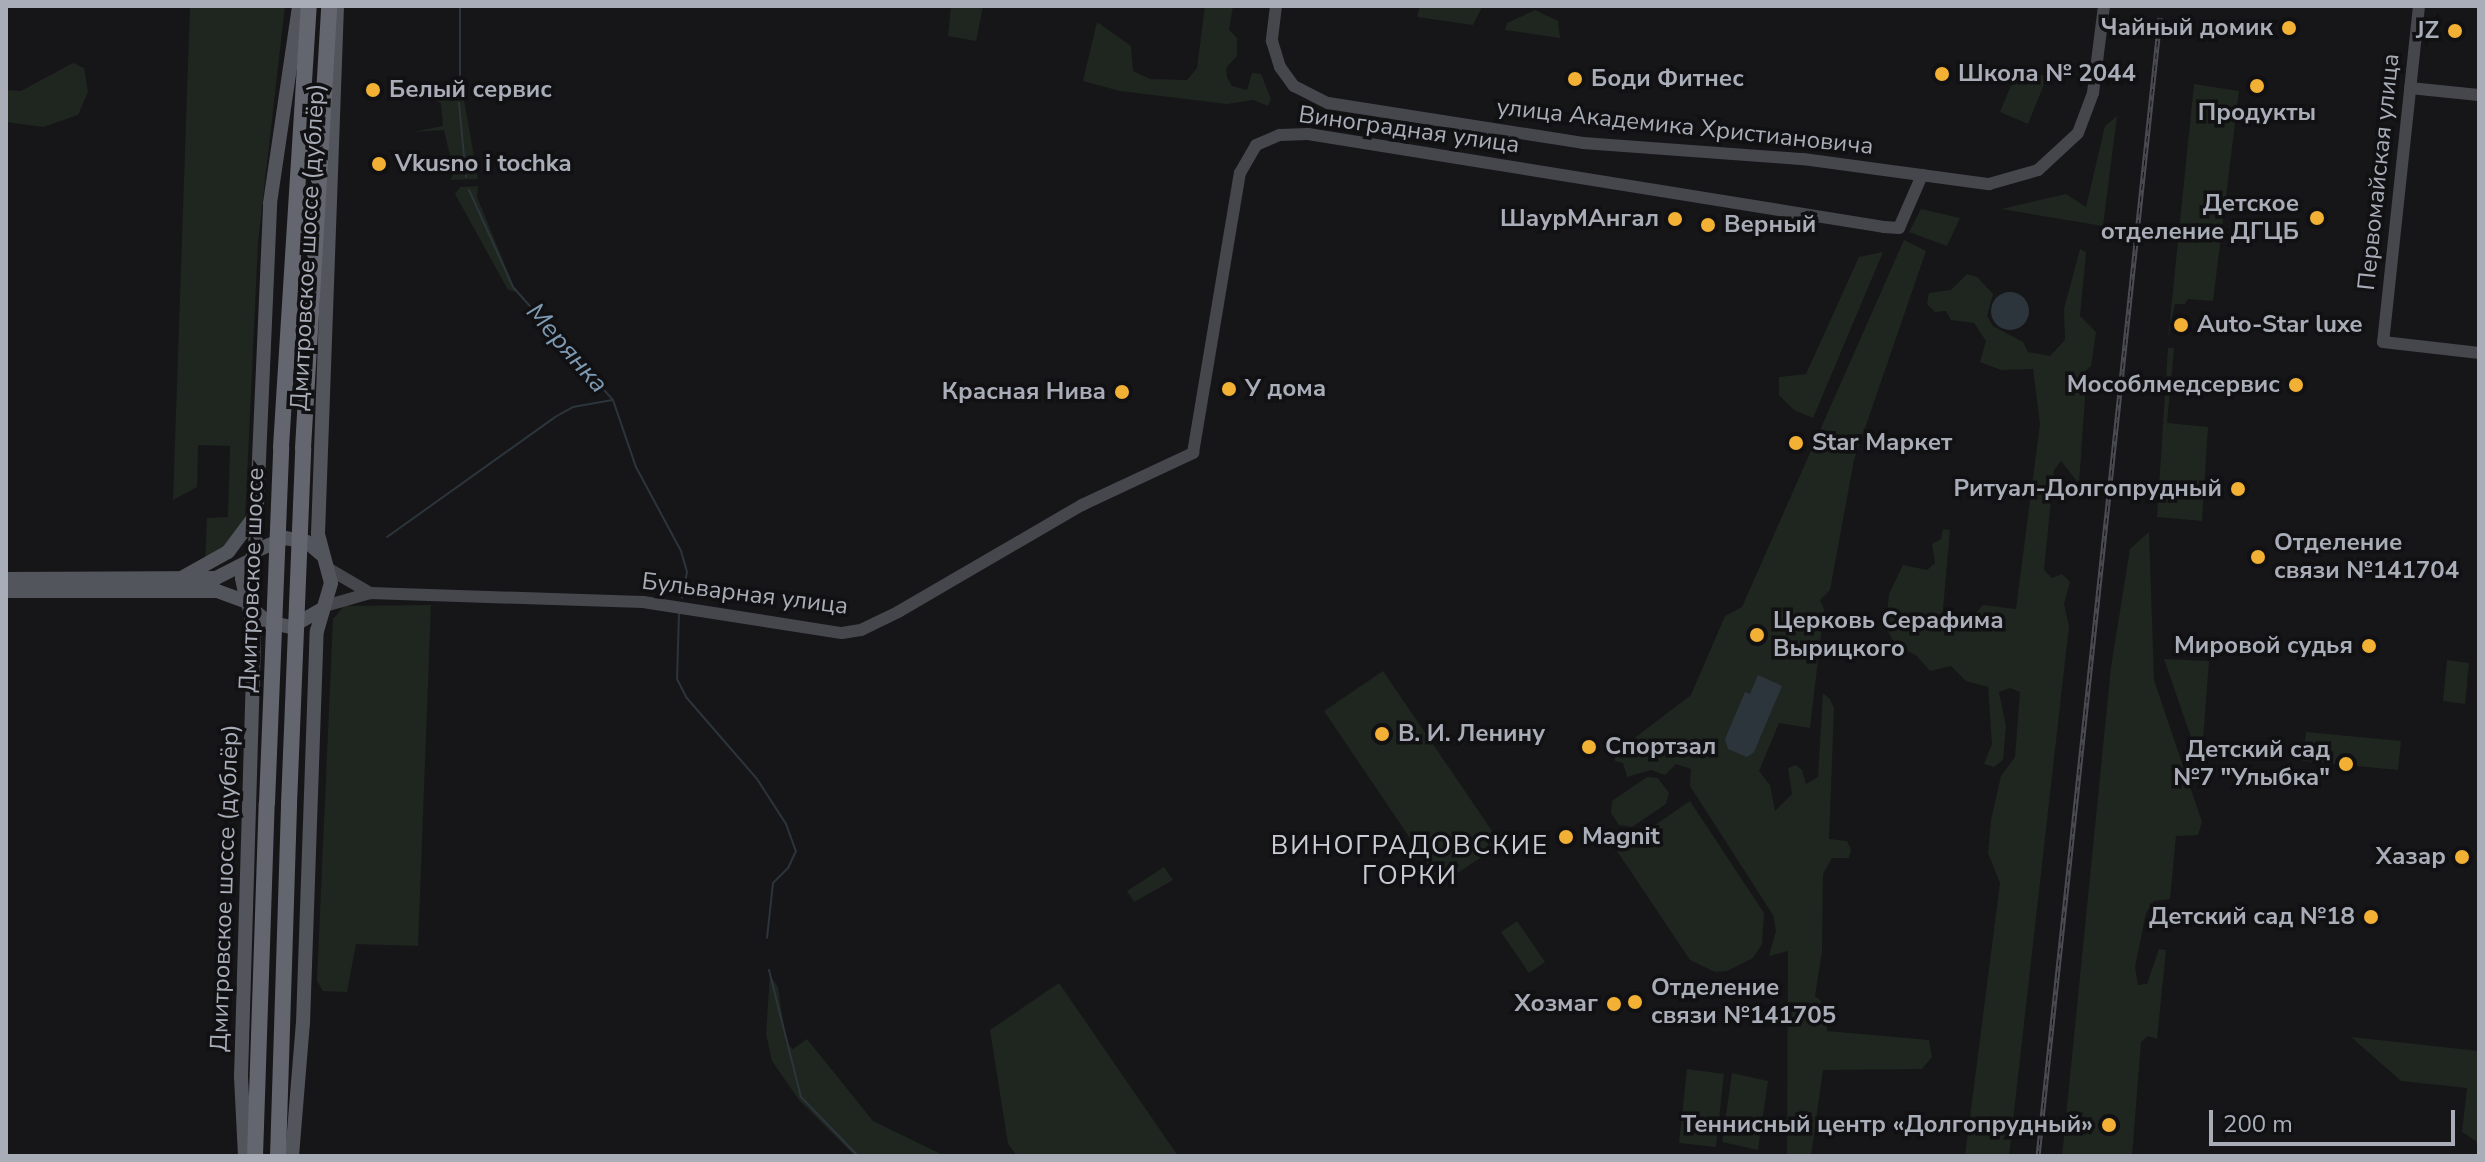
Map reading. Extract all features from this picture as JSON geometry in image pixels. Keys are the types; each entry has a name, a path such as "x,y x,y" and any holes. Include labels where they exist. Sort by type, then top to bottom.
{"highway":[{"name":"Дмитровское шоссе","path":"255,1156 281,447 309,6"},
{"name":"Дмитровское шоссе","path":"278,1156 303,448 329,6"}],"main road":[{"name":"Дмитровское шоссе (дублёр)","path":"245,1156 242,1044 254,630 242,578 251,557 256,512 270,203 299,6"},
{"name":"Дмитровское шоссе (дублёр)","path":"329,569 321,554 337,6"},
{"path":"179,579 228,552 256,512"},
{"path":"6,579 216,578 285,538 307,542 321,554"},
{"path":"292,1156 303,1023 317,631 329,569"},
{"path":"6,591 217,591 248,604 267,622 291,627 323,607"}],"street":[{"name":"улица Академика Христиановича","path":"1276,6 1272,41 1286,77 1316,99 1390,114 1626,148 1787,157 1989,184 2038,170 2069,145 2084,122 2093,93 2104,6"},
{"name":"Первомайская улица","path":"2419,6 2383,342 2479,353"},
{"path":"2410,88 2479,95"},
{"name":"Виноградная улица","path":"1082,505 1182,463 1193,453 1240,173 1248,153 1268,139 1308,134 1899,228 1922,175"},
{"name":"Бульварная улица","path":"370,593 643,602 853,632 914,604 1082,505"},
{"path":"329,569 370,593"},
{"path":"323,607 370,593"}],"shaded area":[{"path":"190,6 285,6 258,242 245,522 229,545 205,562 207,518 228,517 230,446 198,445 197,487 173,500"},
{"path":"951,6 983,6 976,41 948,36"},
{"path":"1205,6 1233,6 1229,30 1237,38 1237,56 1226,68 1227,77 1232,86 1247,90 1252,73 1261,74 1271,99 1268,106 1253,100 1227,104 1120,91 1083,81 1097,22 1131,46 1133,71 1150,79 1187,80 1197,68"},
{"path":"1420,6 1481,6 1481,9 1473,25 1417,17"},
{"path":"1535,10 1558,21 1560,38 1505,30 1507,23"},
{"path":"73,63 84,68 88,92 78,115 43,127 6,122 6,90 21,91"},
{"path":"2019,66 2047,77 2028,124 2000,112"},
{"path":"2194,84 2239,91 2213,301 2188,299 2185,304 2175,304 2168,339"},
{"path":"424,97 464,100 478,179 450,180 454,173 444,130 413,132 443,126 441,103"},
{"path":"2117,116 2103,226 2001,209 2066,194 2086,207 2105,126"},
{"path":"478,186 477,197 516,292 508,290 455,194 460,187"},
{"path":"1921,209 1960,218 1947,246 1909,232"},
{"path":"1904,240 1926,251 1854,460 1830,590 1820,600 1824,609 1810,728 1779,723 1759,771 1770,785 1775,811 1792,794 1788,768 1796,765 1802,770 1806,784 1818,777 1823,693 1830,699 1834,708 1829,839 1847,841 1851,850 1849,858 1832,858 1823,874 1822,951 1815,996 1828,1007 1827,1031 1929,1040 1932,1057 1922,1069 1823,1070 1811,1156 1787,1156 1788,951 1769,956 1776,931 1773,915 1690,786 1691,769 1676,764 1665,775 1651,770 1627,777 1623,763 1615,761 1615,753 1691,695 1725,616 1742,607"},
{"path":"2080,249 2086,252 2080,316 2096,332 2091,366 2083,373 2086,383 2079,484 2061,461 2054,470 2044,570 2052,578 2062,574 2070,582 2064,604 2069,626 2009,1156 1965,1156 2000,883 1988,853 1991,820 2001,776 2015,757 2020,692 2010,688 1999,692 2006,726 2003,760 1994,767 1984,764 1992,744 1988,687 1966,681 1951,666 1930,671 1916,655 1896,646 1886,628 1889,594 1903,565 1927,570 1935,563 1932,544 1941,539 1943,529 1950,530 1942,620 1967,623 1983,605 2016,609 2040,424 2033,369 2001,370 1980,362 1986,341 1974,323 1951,320 1946,311 1935,312 1927,304 1929,293 1951,290 1967,274 1977,277 1993,294 1987,316 1993,326 2023,342 2028,352 2050,356 2065,340 2064,309"},
{"path":"1883,252 1813,418 1794,410 1779,395 1779,377 1806,374 1859,257"},
{"path":"2010,292 2023,298 2029,311 2023,324 2010,330 1997,324 1991,311 1997,298"},
{"path":"2168,348 2174,348 2167,423 2208,427 2202,521 2157,517"},
{"path":"2149,532 2154,680 2202,822 2198,835 2176,836 2170,899 2154,901 2146,913 2135,967 2138,985 2147,984 2159,949 2166,950 2157,1039 2148,1036 2141,1042 2132,1156 2062,1156 2111,667 2130,549"},
{"path":"431,605 418,946 356,944 347,992 323,991 317,981 333,619 344,606"},
{"path":"2164,659 2209,661 2201,766"},
{"path":"2447,660 2469,663 2465,704 2443,701"},
{"path":"1383,671 1501,844 1441,884 1324,711"},
{"path":"1758,675 1782,686 1754,752 1747,757 1728,749 1725,739 1745,692 1750,694"},
{"path":"2306,732 2401,741 2398,770 2303,761"},
{"path":"1647,777 1658,778 1669,793 1666,804 1632,827 1619,825 1611,813 1612,801"},
{"path":"1690,801 1764,913 1762,944 1753,958 1727,971 1715,972 1690,960 1617,851"},
{"path":"1164,867 1173,880 1134,902 1127,891"},
{"path":"1517,921 1545,962 1529,973 1501,932"},
{"path":"770,975 778,987 786,1044 793,1049 807,1039 873,1121 945,1156 855,1156 799,1100 772,1061 766,1034"},
{"path":"1059,983 1178,1156 1017,1156 1008,1144 990,1030"},
{"path":"2351,1037 2479,1051 2479,1143 2462,1132 2467,1088 2401,1081"},
{"path":"1687,1069 1724,1074 1716,1147 1679,1143"},
{"path":"1732,1073 1768,1081 1758,1150 1722,1142"}],"waterway":[{"name":"Мерянка","path":"460,6 460,93"},
{"name":"Мерянка","path":"459,103 466,177"},
{"name":"Мерянка","path":"469,190 513,287 613,400 636,467 681,551 687,572 682,598"},
{"path":"387,537 555,417 573,407 612,400"},
{"name":"Мерянка","path":"679,613 677,679 686,697 757,779 786,824 796,851 788,868 773,883 767,938"},
{"name":"Мерянка","path":"769,970 801,1097 858,1156"}],"railway":[{"path":"2038,1156 2160,18"}],"place":[{"name":"Чайный домик","path":"2289,28"},
{"name":"JZ","path":"2455,31"},
{"name":"Школа № 2044","path":"1942,74"},
{"name":"Боди Фитнес","path":"1575,79"},
{"name":"Продукты","path":"2257,86"},
{"name":"Белый сервис","path":"373,90"},
{"name":"Vkusno i tochka","path":"379,164"},
{"name":"Детское отделение ДГЦБ","path":"2317,218"},
{"name":"ШаурМАнгал","path":"1675,219"},
{"name":"Верный","path":"1708,225"},
{"name":"Auto-Star luxe","path":"2181,325"},
{"name":"Мособлмедсервис","path":"2296,385"},
{"name":"У дома","path":"1229,389"},
{"name":"Красная Нива","path":"1122,392"},
{"name":"Star Маркет","path":"1796,443"},
{"name":"Ритуал-Долгопрудный","path":"2238,489"},
{"name":"Отделение связи №141704","path":"2258,557"},
{"name":"Церковь Серафима Вырицкого","path":"1757,635"},
{"name":"Мировой судья","path":"2369,646"},
{"name":"В. И. Ленину","path":"1382,734"},
{"name":"Спортзал","path":"1589,747"},
{"name":"Детский сад №7 \"Улыбка\"","path":"2346,764"},
{"name":"Magnit","path":"1566,837"},
{"name":"Хазар","path":"2462,857"},
{"name":"Детский сад №18","path":"2371,917"},
{"name":"Отделение связи №141705","path":"1635,1002"},
{"name":"Хозмаг","path":"1614,1004"},
{"name":"Теннисный центр «Долгопрудный»","path":"2109,1125"}],"district":[{"name":"ВИНОГРАДОВСКИЕ ГОРКИ","path":"1410,861"}]}
